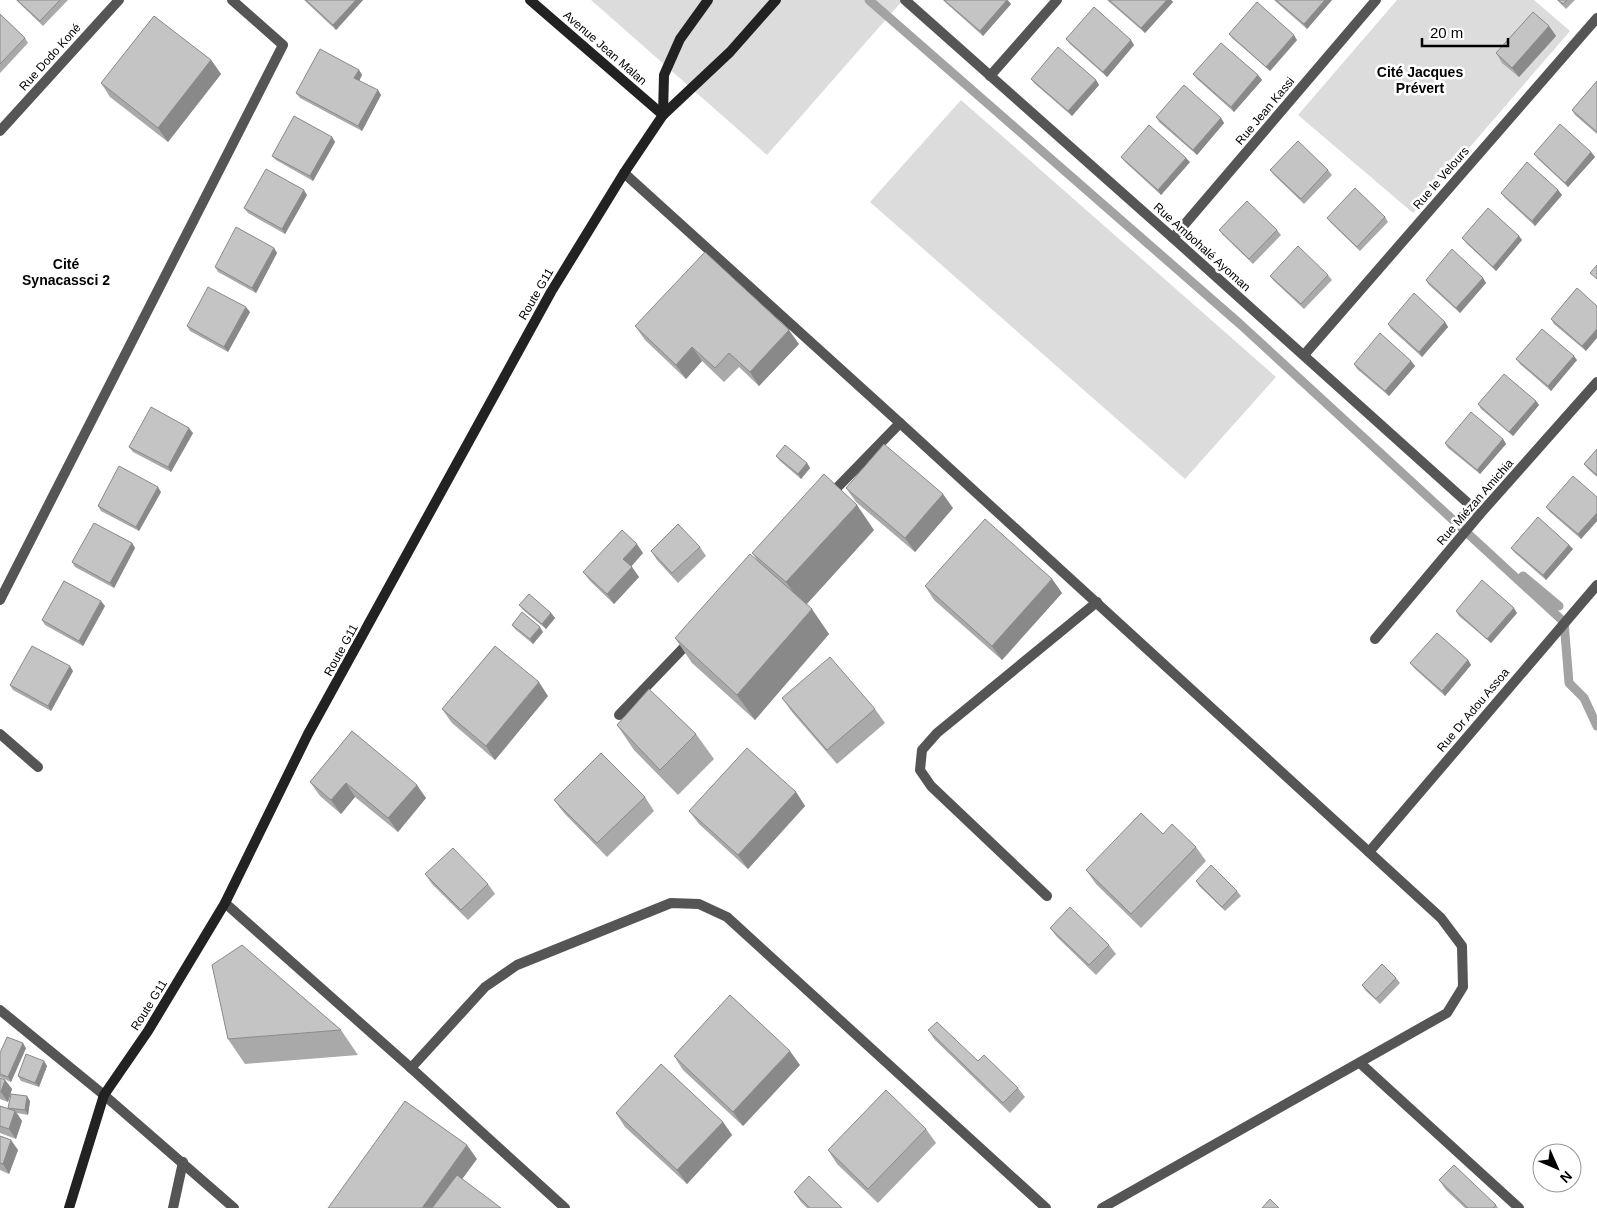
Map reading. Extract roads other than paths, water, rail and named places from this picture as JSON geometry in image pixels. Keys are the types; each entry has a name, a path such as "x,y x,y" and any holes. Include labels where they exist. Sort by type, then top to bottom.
{"street":[{"name":"Rue Dodo Koné","path":"0,130 119,0"},
{"path":"0,600 284,45 232,0"},
{"name":"Avenue Jean Malan","path":"530,0 663,116"},
{"name":"Avenue Jean Malan","path":"663,116 664,75 680,39 708,0"},
{"path":"663,116 730,52 776,0"},
{"name":"Rue Ambohalé Ayoman","path":"905,0 1480,514"},
{"path":"990,76 1057,0"},
{"name":"Rue Jean Kassi","path":"1173,238 1376,0"},
{"name":"Rue le Velours","path":"1304,355 1597,18"},
{"name":"Route G11","path":"69,1208 104,1095 148,1031 225,903 308,734 551,292 624,173 663,116"},
{"path":"624,173 900,422 1441,918 1462,946 1463,987 1447,1013 1102,1208"},
{"name":"Rue Miézan Amichia","path":"1374,639 1480,514 1597,382"},
{"path":"825,501 900,422"},
{"name":"Rue Dr Adou Assoa","path":"1369,852 1597,585"},
{"path":"1047,896 931,786 920,770 922,750 937,733 1097,602"},
{"path":"619,715 701,630"},
{"path":"0,734 38,767"},
{"path":"410,1068 485,987 517,965 671,902 699,904 727,917 1046,1208"},
{"path":"225,903 565,1208"},
{"path":"0,1010 104,1095 234,1208"},
{"path":"1360,1063 1519,1208"},
{"path":"173,1208 183,1162"}],"waterway":[{"path":"869,0 1240,324 1564,622 1569,683 1584,698 1597,726"},
{"path":"1523,576 1559,606"}],"district":[{"name":"Cité Jacques Prévert","path":"1420,80"},
{"name":"Cité Synacassci 2","path":"66,272"}]}
